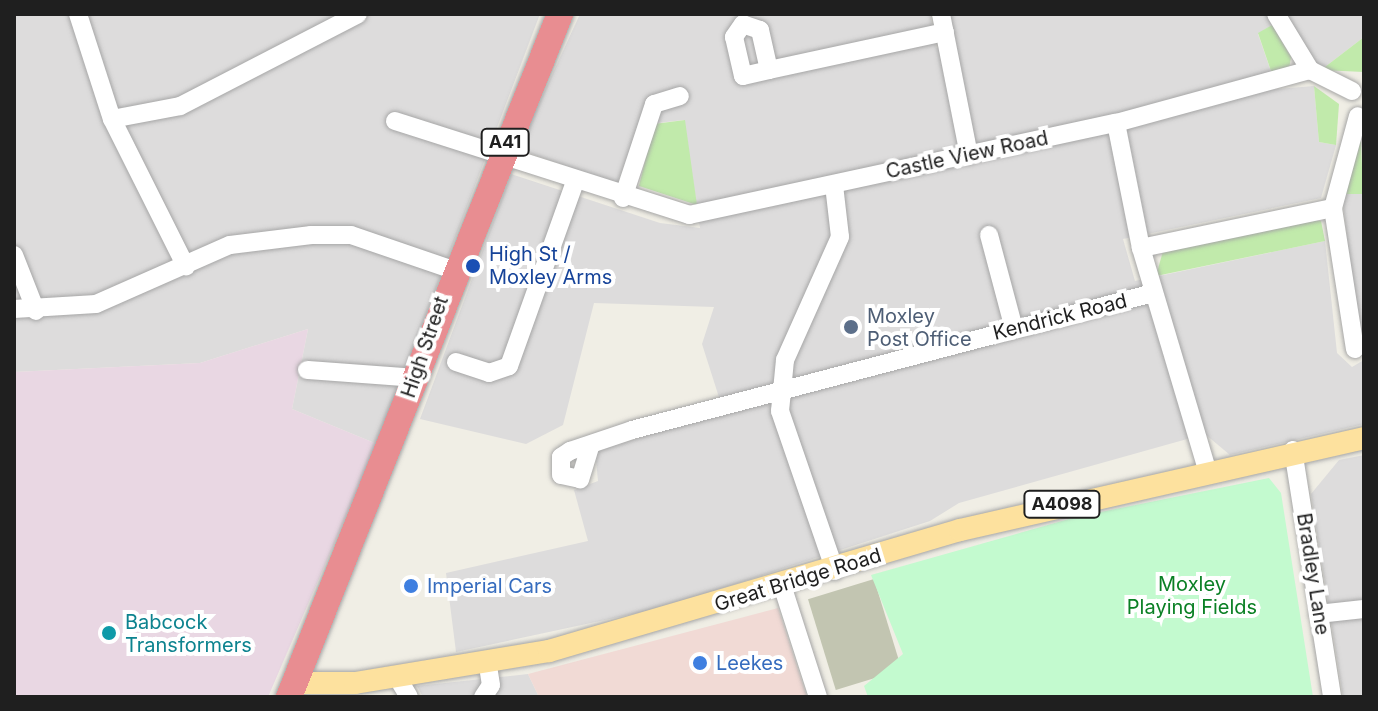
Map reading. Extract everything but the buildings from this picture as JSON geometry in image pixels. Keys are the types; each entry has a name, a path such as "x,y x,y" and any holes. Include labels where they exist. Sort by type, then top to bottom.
{"highway":[{"name":"High Street","path":"294,690 415,378 453,270 560,14"}],"main road":[{"name":"Great Bridge Road","path":"294,690 397,677 487,661 835,571 960,530 1293,450 1364,440"}],"street":[{"path":"78,14 112,119 186,267"},
{"path":"112,119 180,106 358,14"},
{"path":"1276,14 1310,70 1358,86 1361,118 1333,208 1355,349"},
{"path":"769,70 943,23 969,155"},
{"name":"Castle View Road","path":"395,121 500,153 623,198 689,215 1116,123 1310,70"},
{"path":"623,198 654,104 680,96"},
{"path":"1116,123 1141,248 1207,470"},
{"path":"456,362 489,373 509,366 575,182"},
{"path":"834,185 840,237 785,360 780,411 835,571"},
{"path":"1141,248 1333,208"},
{"path":"14,309 36,311 96,304 186,267 230,245 339,233 453,270"},
{"path":"989,235 1014,329"},
{"path":"14,255 36,311"},
{"name":"Kendrick Road","path":"590,447 781,387 1153,293"},
{"path":"307,370 415,378"},
{"name":"Bradley Lane","path":"1293,450 1332,697"},
{"path":"782,585 818,697"},
{"path":"1318,614 1364,609"},
{"path":"483,697 491,685 487,661"},
{"path":"397,677 409,697"}],"shaded area":[{"path":"14,14 540,14 377,444 292,409 308,329 200,363 14,372"},
{"path":"580,14 930,14 936,48 955,43 949,14 1266,14 1272,25 1258,34 1277,89 1314,86 1319,142 1336,145 1321,198 1123,239 1135,281 1325,241 1337,353 1352,367 1364,360 1364,424 1230,455 1205,434 959,503 930,521 661,608 456,652 446,573 588,541 574,490 598,481 595,451 724,413 702,344 714,307 594,303 563,425 526,444 420,419 511,174 660,223 700,228 684,120 640,125 617,184 518,149"},
{"path":"1286,14 1364,14 1364,37 1321,70"},
{"path":"1364,184 1364,334 1357,328 1342,194 1362,194"},
{"path":"308,329 292,409 377,444 268,697 14,697 14,372 200,363"},
{"path":"1364,455 1364,697 1343,697 1311,494 1339,460"},
{"path":"874,579 902,670 836,690 808,599"},
{"path":"778,608 807,697 539,697 528,674"},
{"path":"528,674 539,697 423,697 417,686"}],"green space":[{"path":"1272,25 1291,57 1289,69 1273,77 1258,33"},
{"path":"1364,37 1364,72 1321,70"},
{"path":"1314,86 1339,104 1336,145 1319,142"},
{"path":"685,120 697,205 639,186 654,124"},
{"path":"1361,141 1363,194 1342,194 1352,152"},
{"path":"1312,220 1321,221 1325,241 1156,276 1163,251"},
{"name":"Moxley Playing Fields","path":"1269,478 1281,493 1313,697 868,697 864,686 903,654 871,575 1076,517"}],"place":[{"name":"High St / Moxley Arms","path":"473,266"},
{"name":"Moxley Post Office","path":"851,327"},
{"name":"Imperial Cars","path":"411,586"},
{"name":"Babcock Transformers","path":"109,633"},
{"name":"Leekes","path":"700,663"}]}
